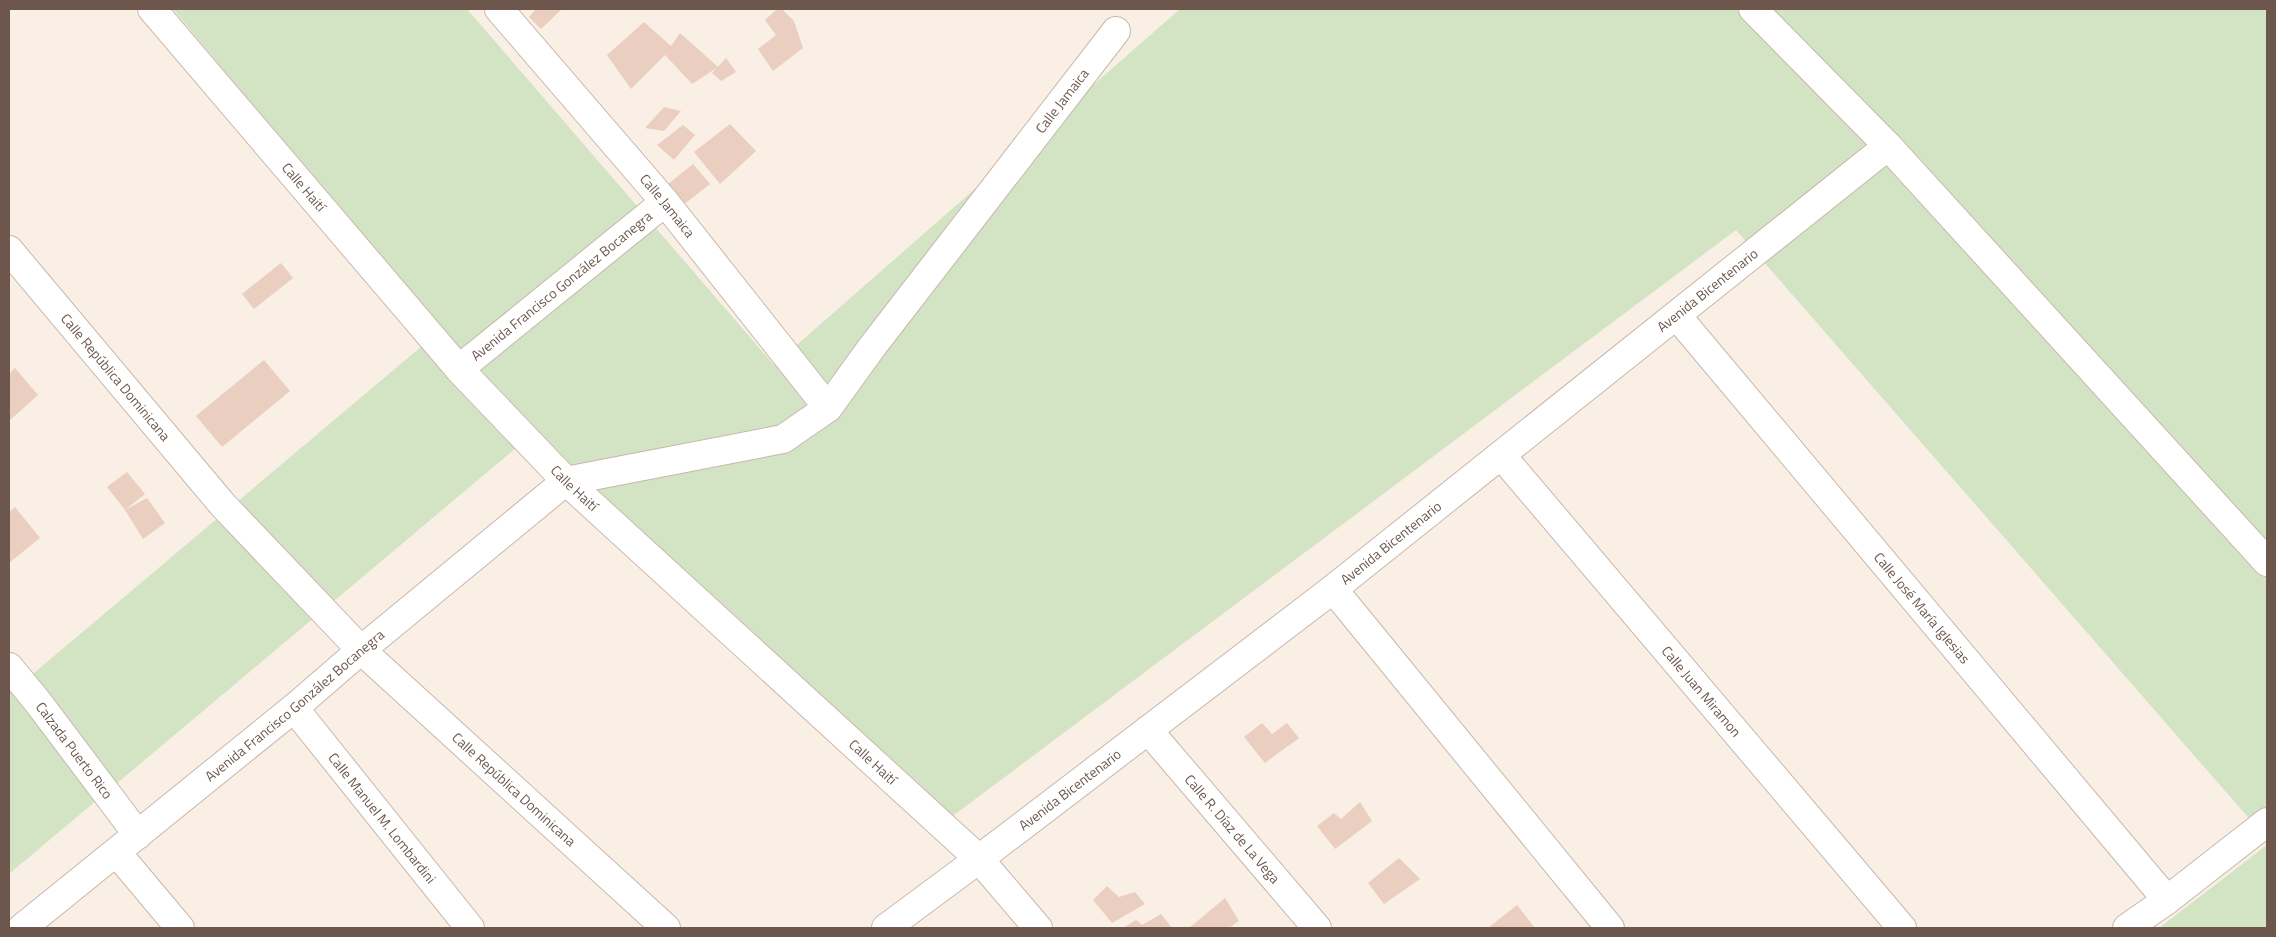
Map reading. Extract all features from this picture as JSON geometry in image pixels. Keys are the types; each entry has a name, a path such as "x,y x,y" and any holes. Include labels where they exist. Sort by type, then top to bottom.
{"street":[{"name":"Calle Haití","path":"152,9 459,369 566,482 979,859 1038,928"},
{"name":"Calle Jamaica","path":"499,9 665,202 828,408"},
{"path":"1753,9 1888,146 2267,562"},
{"name":"Calle Jamaica","path":"566,482 783,439 828,408 872,347 1116,32"},
{"name":"Avenida Bicentenario","path":"886,928 1333,589 1888,146"},
{"name":"Avenida Francisco González Bocanegra","path":"459,369 665,202"},
{"name":"Calle República Dominicana","path":"9,250 222,504 361,650 666,928"},
{"name":"Calle José María Iglesias","path":"1677,316 2167,900"},
{"name":"Calle Juan Miramon","path":"1501,455 1902,928"},
{"name":"Avenida Francisco González Bocanegra","path":"22,928 294,708 361,650 566,482"},
{"path":"1333,589 1610,928"},
{"name":"Calzada Puerto Rico","path":"9,668 37,701 138,835"},
{"name":"Calle Manuel M. Lombardini","path":"294,708 470,928"},
{"name":"Calle R. Díaz de La Vega","path":"1148,730 1317,928"},
{"path":"2127,928 2167,900 2267,822"},
{"path":"117,853 180,928"}],"green space":[{"path":"173,9 467,9 774,365 1180,9 2267,9 2267,839 1736,230 946,821 535,432 9,874 9,694 441,330"},
{"path":"2267,845 2267,928 2159,928"}],"building":[{"path":"536,9 562,9 541,29 529,17"},
{"path":"777,9 782,9 794,21 803,48 773,71 758,49 776,35 765,20"},
{"path":"644,22 671,46 680,33 718,67 692,84 665,55 631,89 607,55"},
{"path":"726,58 736,72 721,81 712,73"},
{"path":"664,107 681,111 664,131 645,128"},
{"path":"730,124 756,151 720,184 694,152"},
{"path":"683,125 695,135 674,160 657,145"},
{"path":"693,164 710,184 683,205 667,185"},
{"path":"281,263 293,278 254,309 242,294"},
{"path":"264,360 290,391 222,447 196,416"},
{"path":"15,368 38,395 9,421 9,374"},
{"path":"127,472 145,494 125,510 107,487"},
{"path":"147,498 165,523 143,539 125,510"},
{"path":"15,507 40,538 9,563 9,512"},
{"path":"1262,723 1272,734 1287,723 1299,738 1265,763 1244,737"},
{"path":"1360,802 1372,821 1335,849 1317,826 1334,813 1341,819"},
{"path":"1399,858 1420,879 1384,904 1368,883"},
{"path":"1107,886 1119,897 1135,892 1145,904 1112,923 1093,900"},
{"path":"1225,898 1239,921 1229,928 1189,928"},
{"path":"1517,905 1535,928 1488,928"},
{"path":"1161,914 1172,928 1123,928 1136,920 1142,925"}]}
